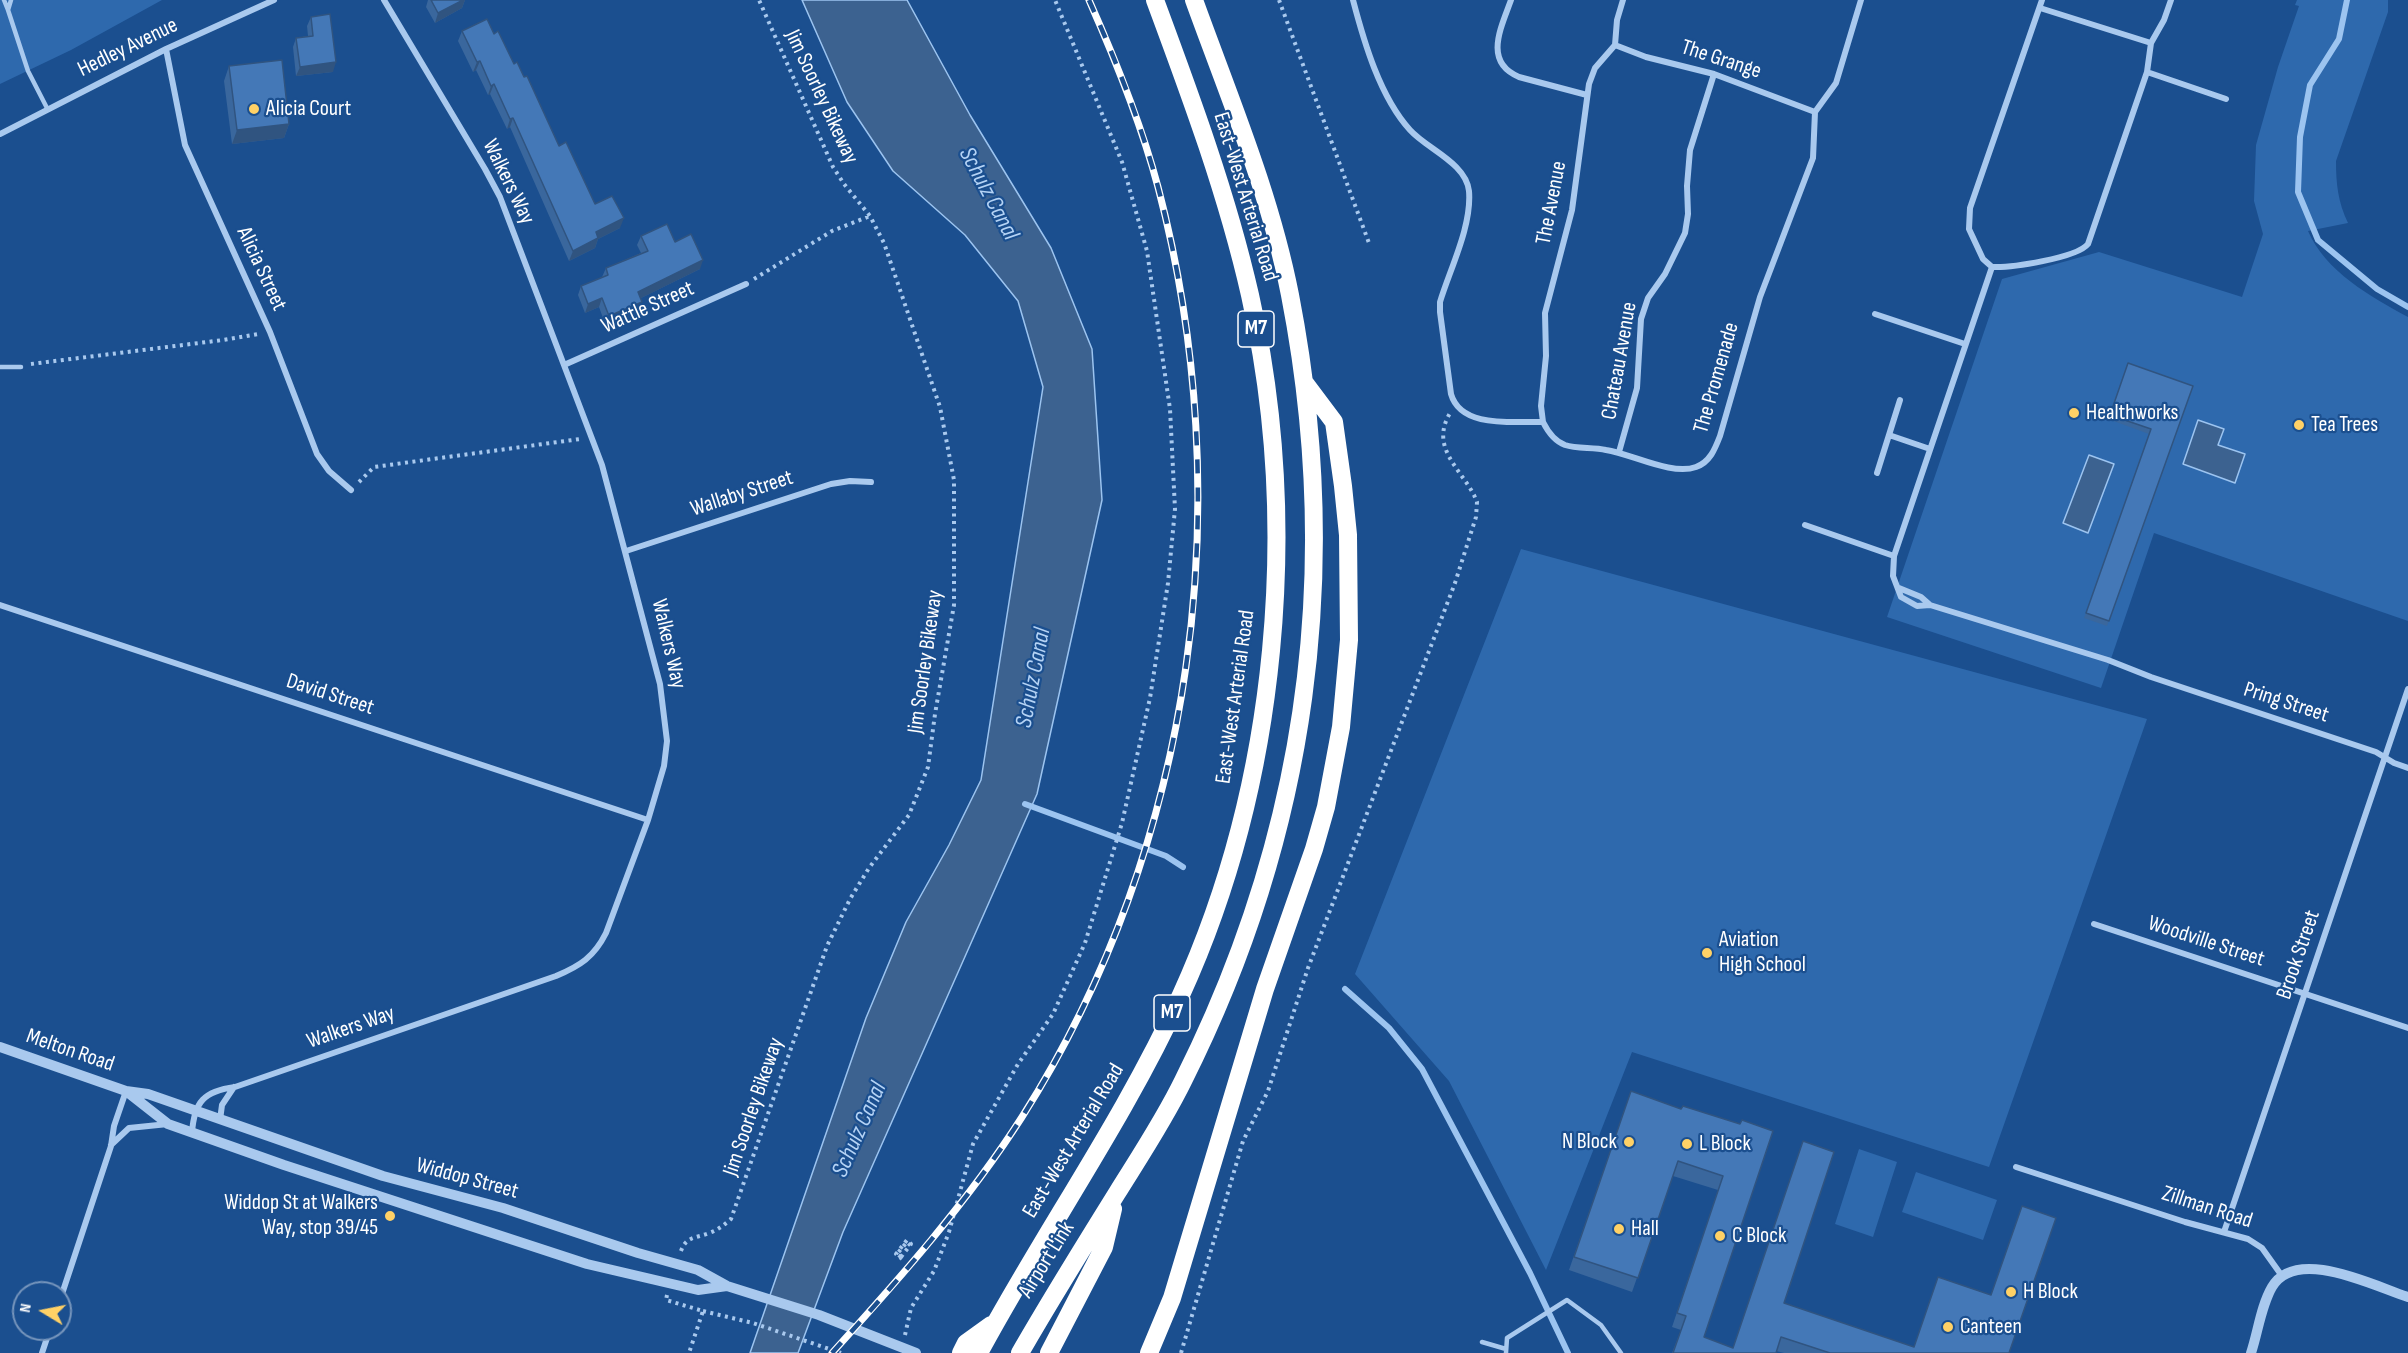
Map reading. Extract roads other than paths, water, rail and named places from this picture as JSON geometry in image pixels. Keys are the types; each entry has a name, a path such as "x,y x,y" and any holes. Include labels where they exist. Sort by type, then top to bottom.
{"highway":[{"name":"East-West Arterial Road","path":"972,1349 995,1323 1128,1102 1183,990 1214,910 1242,815 1269,671 1274,615 1275,504 1269,414 1261,356 1251,299 1222,191 1155,0"},
{"name":"East-West Arterial Road","path":"1117,1193 1182,1083 1218,1006 1254,915 1287,794 1309,659 1314,591 1313,462 1289,293 1266,202 1194,0"},
{"path":"1149,1353 1172,1298 1262,997 1314,849 1326,807 1341,727 1349,640 1348,535 1343,486 1334,422 1303,380"},
{"path":"1049,1353 1104,1247 1117,1193"},
{"name":"Airport Link","path":"1020,1353 1117,1193"}],"street":[{"name":"Hedley Avenue","path":"0,134 166,49 274,0"},
{"name":"Walkers Way","path":"195,1112 206,1096 218,1089 235,1087 556,976 584,963 593,956 606,933 648,820 664,766 667,741 660,684 626,551 592,436 500,197 384,0"},
{"path":"1353,0 1368,53 1400,116 1409,129 1457,169 1467,183 1468,209 1443,293 1440,312 1451,394 1455,404 1463,412 1476,417 1543,422"},
{"path":"1511,0 1498,42 1498,58 1502,66 1510,73 1520,77 1587,95"},
{"path":"1616,45 1617,20 1623,0"},
{"path":"1815,112 1836,83 1861,0"},
{"path":"2042,0 1970,207 1969,229 1983,259 1992,267 2075,254 2088,244 2147,72 2151,44 2164,20 2171,0"},
{"path":"2040,8 2151,44"},
{"name":"The Avenue","path":"1543,422 1541,406 1546,356 1545,313 1572,210 1587,95 1595,68 1616,45"},
{"name":"The Grange","path":"1616,45 1646,57 1714,74 1815,112"},
{"name":"Alicia Street","path":"166,49 185,145 270,332 317,454 329,471 351,490"},
{"path":"2147,72 2226,99"},
{"name":"Chateau Avenue","path":"1619,452 1638,388 1641,319 1648,298 1665,274 1685,233 1688,214 1687,186 1690,150 1714,74"},
{"name":"The Promenade","path":"1543,422 1551,436 1564,445 1619,452 1680,470 1697,467 1704,463 1714,450 1760,297 1812,158 1815,112"},
{"path":"1930,605 1917,606 1905,602 1901,597 1893,576 1894,556 1992,267"},
{"name":"Wattle Street","path":"564,364 746,284"},
{"path":"1875,314 1965,344"},
{"path":"1877,473 1900,400"},
{"path":"1889,435 1930,449"},
{"name":"Wallaby Street","path":"626,551 831,484 850,481 871,482"},
{"path":"1806,525 1894,556"},
{"path":"1899,588 1921,597 1930,605"},
{"name":"David Street","path":"0,605 648,820"},
{"name":"Pring Street","path":"1930,605 2108,660 2151,677 2376,752 2408,768"},
{"name":"Brook Street","path":"2224,1232 2408,689"},
{"name":"Woodville Street","path":"2094,924 2408,1029"},
{"name":"Melton Road","path":"0,1047 126,1091 148,1094 195,1112"},
{"path":"220,1120 222,1105 235,1087"},
{"path":"66,1281 111,1146 114,1126 126,1091"},
{"name":"Melton Road","path":"126,1091 168,1124 192,1133"},
{"path":"192,1133 195,1112"},
{"name":"Widdop Street","path":"195,1112 384,1176 503,1208 638,1253 698,1270 727,1286 819,1315 916,1353"},
{"path":"111,1146 129,1128 168,1124"},
{"name":"Widdop Street","path":"192,1133 587,1264 698,1290 727,1286"},
{"name":"Zillman Road","path":"2016,1167 2248,1239 2262,1248 2282,1276"},
{"path":"2251,1353 2270,1293 2282,1276 2301,1268 2319,1268 2408,1297"}],"lane":[{"path":"4,0 27,71 47,108"},
{"path":"8,10 11,0"},
{"path":"0,367 21,367"},
{"path":"1482,1342 1506,1351 1507,1338 1567,1300 1601,1324 1621,1353"}],"water":[{"name":"Schulz Canal","path":"802,0 907,0 970,115 1051,248 1092,349 1102,500 1037,794 843,1232 798,1353 750,1353 866,1018 906,922 949,845 981,780 1043,387 1018,301 965,235 893,171 847,102"},
{"path":"2198,420 2224,429 2218,445 2245,454 2235,483 2183,464"},
{"path":"2089,455 2114,464 2088,533 2063,523"}],"waterway":[{"path":"2347,0 2339,39 2310,85 2300,137 2298,192 2318,240 2377,289 2408,307"},
{"path":"1025,804 1166,856 1183,867"},
{"path":"1345,989 1389,1028 1422,1069 1530,1273 1568,1353"}],"railway":[{"path":"832,1353 907,1268 979,1180 1022,1117 1081,1011 1128,900 1163,785 1186,666 1197,546 1196,425 1183,305 1158,187 1144,139 1089,0"}],"place":[{"name":"Alicia Court","path":"254,109"},
{"name":"Healthworks","path":"2074,413"},
{"name":"Tea Trees","path":"2299,425"},
{"name":"Aviation High School","path":"1707,953"},
{"name":"N Block","path":"1629,1142"},
{"name":"L Block","path":"1687,1144"},
{"name":"Widdop St at Walkers Way, stop 39/45","path":"390,1216"},
{"name":"Hall","path":"1619,1229"},
{"name":"C Block","path":"1720,1236"},
{"name":"H Block","path":"2011,1292"},
{"name":"Canteen","path":"1948,1327"}]}
